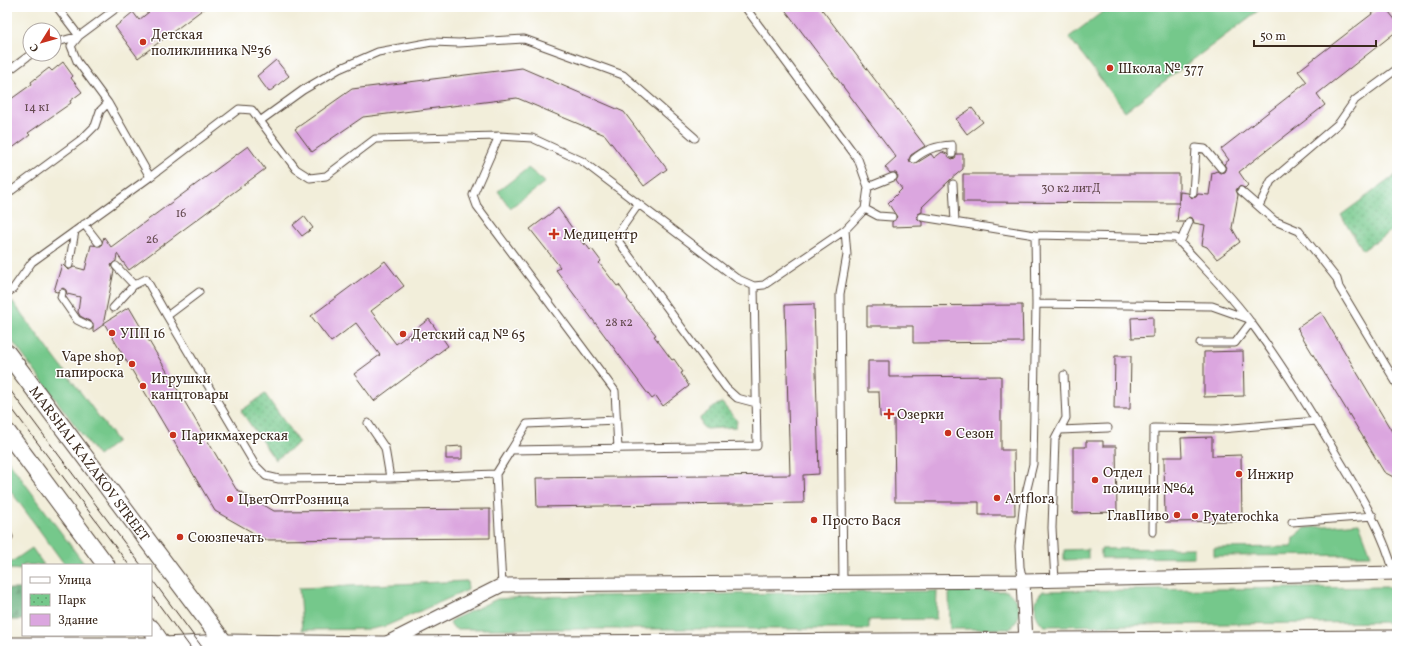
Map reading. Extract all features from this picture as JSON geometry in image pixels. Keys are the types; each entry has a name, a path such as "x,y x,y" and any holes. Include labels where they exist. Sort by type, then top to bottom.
{"main road":[{"path":"7,647 166,649 382,646 1397,640"}],"street":[{"name":"MARSHAL KAZAKOV STREET","path":"7,353 227,648"},
{"path":"8,435 105,564"},
{"path":"382,646 502,585 1055,581 1395,573"},
{"path":"1023,581 1026,642"},
{"path":"152,629 166,649"}],"lane":[{"path":"57,7 79,36"},
{"path":"118,7 79,36 71,46 77,61 108,103 150,177"},
{"path":"7,293 13,288 32,262 150,177 239,109 252,110 296,169 310,178 326,176 375,139 499,136 532,138 582,161 736,278 754,286 764,285 845,230 865,209 868,187 858,158 745,7"},
{"path":"62,41 79,36"},
{"path":"260,121 303,90 339,69 378,52 432,42 459,43 524,39 623,75 695,138"},
{"path":"7,72 22,61"},
{"path":"1260,206 1270,181 1339,123 1355,100 1397,70"},
{"path":"7,194 83,138 94,126 100,111 108,103"},
{"path":"499,136 473,195 477,206 614,391 618,449"},
{"path":"914,159 925,150 938,146 952,145 952,154"},
{"path":"1193,193 1196,148 1205,149 1221,168"},
{"path":"868,187 893,177"},
{"path":"953,184 955,222"},
{"path":"1241,191 1260,206 1275,221 1299,231 1337,279 1339,287 1397,384"},
{"path":"638,205 619,232 619,242 726,388 737,398 756,402"},
{"path":"865,209 878,216 892,217"},
{"path":"922,217 1034,235 1176,238 1249,320 1316,421 1373,516 1395,573"},
{"path":"1180,243 1189,222"},
{"path":"84,224 98,242"},
{"path":"843,583 840,294 847,255 845,230"},
{"path":"69,266 75,231"},
{"path":"1023,581 1020,567 1019,546 1024,500 1033,464 1036,304 1034,235"},
{"path":"116,266 134,285"},
{"path":"113,308 134,285 146,279 255,466 266,476 278,479 390,478 496,474"},
{"path":"511,450 757,446 754,286"},
{"path":"167,316 199,292"},
{"path":"62,293 61,297 77,320 88,326"},
{"path":"1036,304 1212,306 1249,320"},
{"path":"1200,343 1235,343 1249,320"},
{"path":"1055,581 1052,528 1055,439 1066,418 1064,375"},
{"path":"502,585 496,474 527,424 617,420"},
{"path":"1153,532 1154,428 1221,429 1316,421"},
{"path":"368,423 384,448 390,478"},
{"path":"1060,430 1108,428"},
{"path":"1292,522 1373,516"},
{"path":"7,533 10,537 7,538"}],"green space":[{"name":"Школа № 377","path":"1109,7 1263,7 1125,111 1069,37"},
{"path":"528,168 545,182 510,208 498,191"},
{"path":"1397,174 1397,227 1363,250 1341,215"},
{"path":"13,302 117,441 98,456 7,334 7,306"},
{"path":"265,394 299,443 275,460 241,411"},
{"path":"722,403 737,421 736,427 706,429 702,426 700,418 718,404"},
{"path":"7,459 84,564 64,564 7,486"},
{"path":"1359,523 1371,555 1214,556 1214,548 1292,547 1293,538 1305,528"},
{"path":"32,548 43,564 22,564 22,570 7,569 7,565"},
{"path":"1194,548 1194,557 1101,558 1101,549"},
{"path":"1088,549 1088,559 1064,560 1064,550"},
{"path":"467,581 468,590 386,626 372,629 302,630 299,588"},
{"path":"1390,587 1397,603 1397,622 1045,626 1038,619 1035,609 1037,599 1043,591"},
{"path":"7,589 22,589 22,620 7,620"},
{"path":"937,591 936,619 869,620 869,629 456,629 452,627 450,623 454,619 497,599 526,597"},
{"path":"949,591 1007,591 1012,595 1018,605 1019,615 1014,625 1009,629 950,629"}],"building":[{"name":"Детская поликлиника №36","path":"155,7 206,7 138,58 115,27 133,12 139,20"},
{"path":"783,7 820,7 925,146 911,155 909,159 910,162 915,164 931,154 934,158 942,152 947,154 952,159 955,158 957,154 963,154 963,169 922,207 922,212 918,214 917,218 922,222 922,226 892,227 892,222 897,217 888,203 902,189 896,181 898,177 896,173 890,173 885,167 896,157"},
{"path":"1381,7 1385,7 1397,22 1397,31 1317,94 1325,105 1239,172 1248,185 1245,188 1239,186 1236,190 1238,195 1232,228 1240,242 1217,259 1207,247 1202,245 1205,225 1194,223 1193,219 1189,217 1184,222 1177,222 1180,192 1188,193 1192,198 1196,197 1198,194 1209,195 1212,173 1217,171 1220,173 1224,172 1226,168 1224,164 1229,160 1221,149 1307,82 1298,71"},
{"path":"276,60 289,76 269,92 257,76"},
{"path":"63,62 73,76 71,78 82,92 70,101 71,103 28,133 30,135 7,152 7,102 32,84 31,82 49,68 52,71"},
{"path":"522,68 624,112 667,169 644,186 605,135 517,98 363,117 312,152 295,129 352,89"},
{"path":"972,108 983,122 967,134 956,119"},
{"path":"248,146 265,169 129,270 117,254 116,261 111,265 114,271 103,325 93,332 93,323 80,316 78,312 80,297 67,294 66,290 63,288 57,292 54,291 62,264 68,270 74,267 85,270 91,245 101,246 104,237 111,247"},
{"path":"963,174 1179,174 1179,203 963,202"},
{"path":"558,208 584,245 585,243 590,250 592,249 601,261 599,263 617,286 619,285 628,298 627,299 656,335 654,336 683,372 681,373 689,386 663,406 656,396 652,399 645,390 556,270 560,267 530,229"},
{"path":"304,216 313,228 302,236 293,225"},
{"path":"385,261 404,286 371,311 396,344 429,319 448,346 374,401 354,374 380,355 356,323 331,342 311,316"},
{"path":"814,304 819,474 803,475 804,503 537,507 536,478 790,475 785,305"},
{"path":"1022,305 1023,342 913,343 913,326 867,326 867,306"},
{"path":"129,307 236,489 274,511 490,509 490,538 266,540 215,511 104,323"},
{"path":"1321,312 1397,440 1397,479 1384,472 1297,328"},
{"path":"1153,317 1153,337 1132,338 1131,318"},
{"path":"1243,351 1244,396 1204,397 1204,352"},
{"path":"1115,356 1131,356 1130,409 1114,409"},
{"name":"Сезон","path":"868,361 889,361 889,377 1001,376 1001,450 1014,450 1015,515 979,515 979,502 895,502 894,417 880,417 879,392 868,392"},
{"path":"1212,437 1212,456 1241,455 1242,521 1165,522 1164,457 1182,457 1181,438"},
{"name":"Отдел полиции №64","path":"1086,441 1103,441 1103,446 1116,446 1117,512 1073,513 1073,447 1086,447"},
{"path":"462,446 462,459 446,459 446,447"}],"tram line":[{"path":"7,386 140,564"},
{"path":"7,402 128,564"},
{"path":"152,579 205,651"},
{"path":"152,595 193,651"}],"place":[{"name":"Детская поликлиника №36","path":"143,42"},
{"name":"Школа № 377","path":"1110,68"},
{"name":"Медицентр","path":"554,234"},
{"name":"УПП 16","path":"112,333"},
{"name":"Детский сад № 65","path":"403,334"},
{"name":"Vape shop папироска","path":"132,364"},
{"name":"Игрушки канцтовары","path":"143,386"},
{"name":"Озерки","path":"889,414"},
{"name":"Сезон","path":"948,433"},
{"name":"Парикмахерская","path":"173,435"},
{"name":"Инжир","path":"1239,474"},
{"name":"Отдел полиции №64","path":"1095,480"},
{"name":"Artflora","path":"997,498"},
{"name":"ЦветОптРозница","path":"230,499"},
{"name":"ГлавПиво","path":"1177,515"},
{"name":"Pyaterochka","path":"1195,516"},
{"name":"Просто Вася","path":"814,520"},
{"name":"Союзпечать","path":"180,537"}]}
